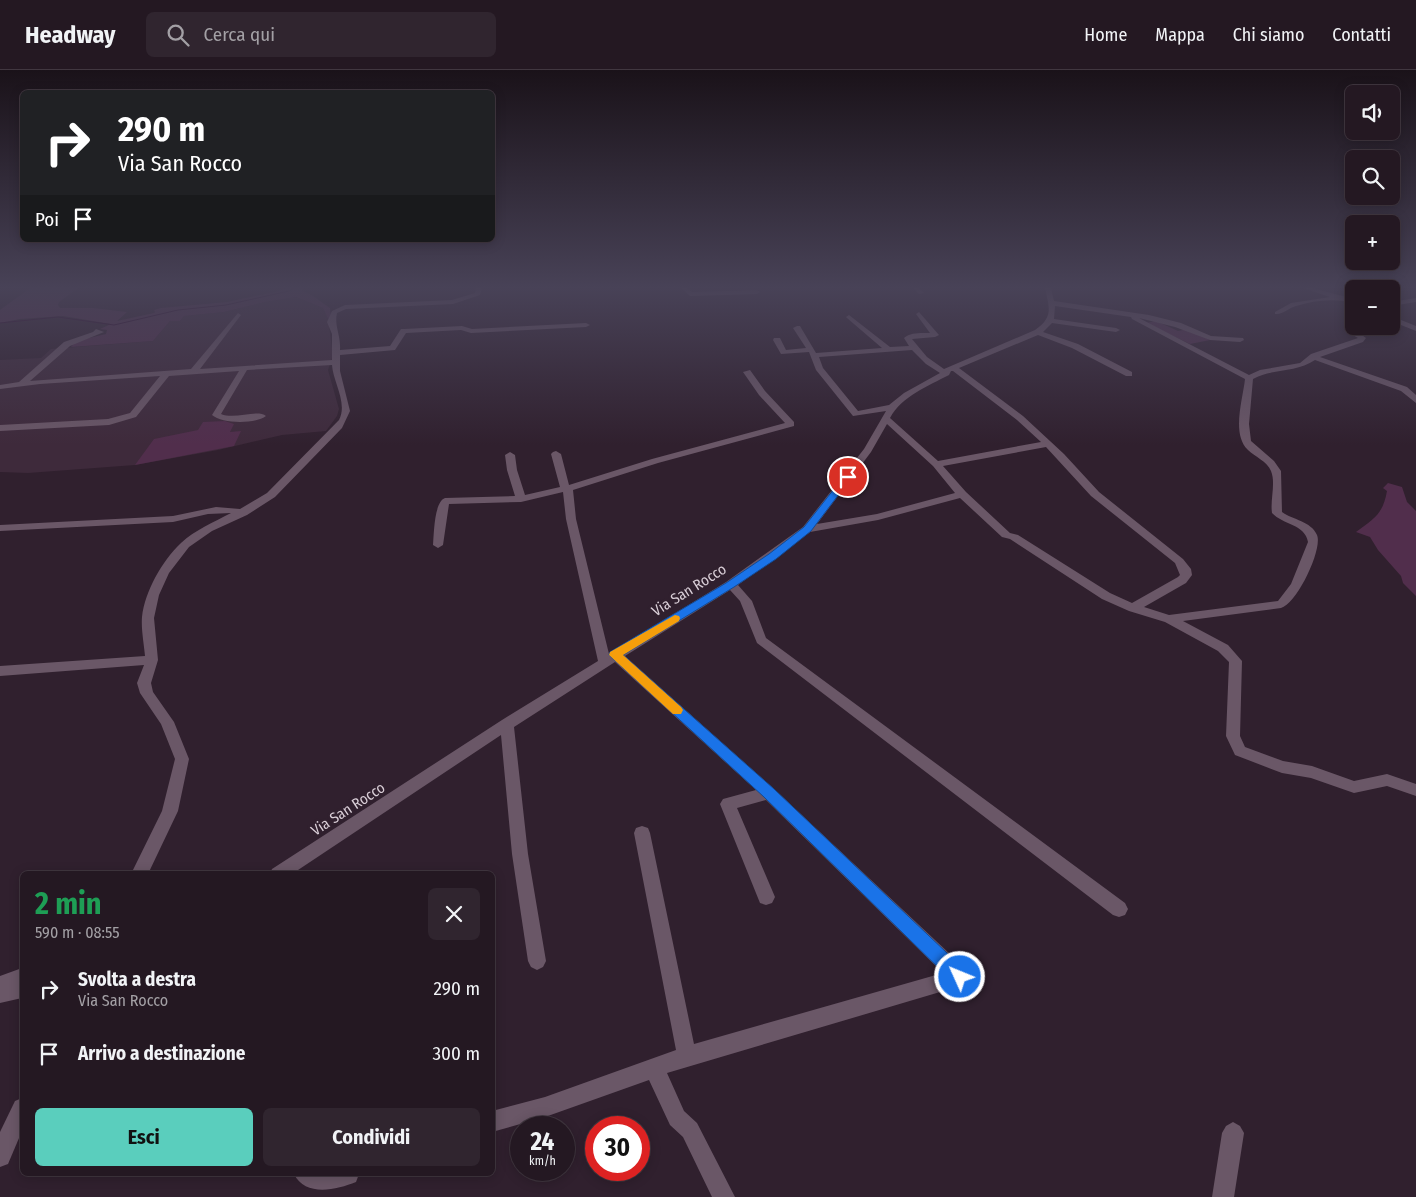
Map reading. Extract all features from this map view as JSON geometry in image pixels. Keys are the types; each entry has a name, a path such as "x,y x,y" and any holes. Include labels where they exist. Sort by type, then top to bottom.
{"street":[{"path":"22,384 67,344 76,341"},
{"path":"193,372 218,341"},
{"path":"140,871 170,811 182,759 167,722 147,694 144,682 152,660 148,618 152,595 164,572 193,537 244,513 271,495 339,426 346,416 346,408 336,370 336,341"},
{"path":"0,387 245,368 337,358 392,348 397,341"},
{"path":"777,341 784,352 813,353 914,348"},
{"path":"805,341 820,368 856,414 892,407"},
{"path":"878,341 889,350"},
{"path":"911,341 914,348 933,367 950,370 1020,418 1061,456 1095,494 1179,561 1186,569 1186,575 1182,580 1133,608"},
{"name":"Via San Rocco","path":"283,871 609,658 730,585 772,556 807,529 868,450 892,407 911,393 950,370 1018,341"},
{"path":"1061,341 1129,374"},
{"path":"1180,341 1249,378"},
{"path":"1249,378 1260,372 1302,364 1314,356 1355,341"},
{"path":"1314,357 1404,389 1416,400"},
{"path":"245,368 216,415 232,418 262,416"},
{"path":"438,546 442,508 445,501 521,499 567,488 655,461 791,424 747,372"},
{"path":"0,428 110,422 128,418 133,416 166,374"},
{"path":"1169,619 1281,604 1287,600 1296,584 1313,542 1313,536 1309,530 1277,513 1275,506 1277,473 1271,463 1248,443 1243,430 1249,378"},
{"path":"885,418 936,464 962,494 1006,535 1014,537 1106,596 1133,608 1169,619 1223,648 1236,661 1233,736 1240,751 1282,767 1312,772 1354,787 1387,780 1416,790"},
{"path":"936,464 1047,444"},
{"path":"495,1121 654,1069 687,1056 960,977 769,793 609,658 571,519 567,488 556,454"},
{"path":"510,455 512,470 521,499"},
{"path":"807,529 878,517 962,494"},
{"path":"0,528 173,519 217,510 244,513"},
{"path":"730,585 739,588 761,640 1119,909"},
{"path":"0,671 152,660"},
{"path":"507,724 520,854 537,961"},
{"path":"766,897 728,804 769,793"},
{"path":"642,833 687,1056"},
{"path":"0,985 20,978"},
{"path":"0,994 20,989"},
{"path":"654,1069 677,1118 690,1130 724,1197"},
{"path":"0,1156 20,1112"},
{"path":"1223,1197 1233,1133"},
{"path":"307,1176 318,1181 339,1176"}],"shaded area":[{"path":"78,341 153,341 71,347"},
{"path":"153,341 331,341 333,355 328,370 339,409 337,416 326,431 282,435 218,450 135,465 28,473 0,472 0,360 41,358 51,349"},
{"path":"1183,341 1207,341 1190,344"},
{"path":"225,421 234,424 230,432 241,431 234,446 135,465 154,439 198,430 203,422"},
{"path":"1388,483 1402,487 1407,502 1416,511 1416,596 1403,583 1401,576 1378,550 1370,537 1356,532 1380,511 1387,491 1383,488"}],"slow traffic":[{"path":"675,618 615,655 677,710"}],"route":[{"path":"848,477 807,529 772,556 730,585 615,655 769,793 960,977"}]}
